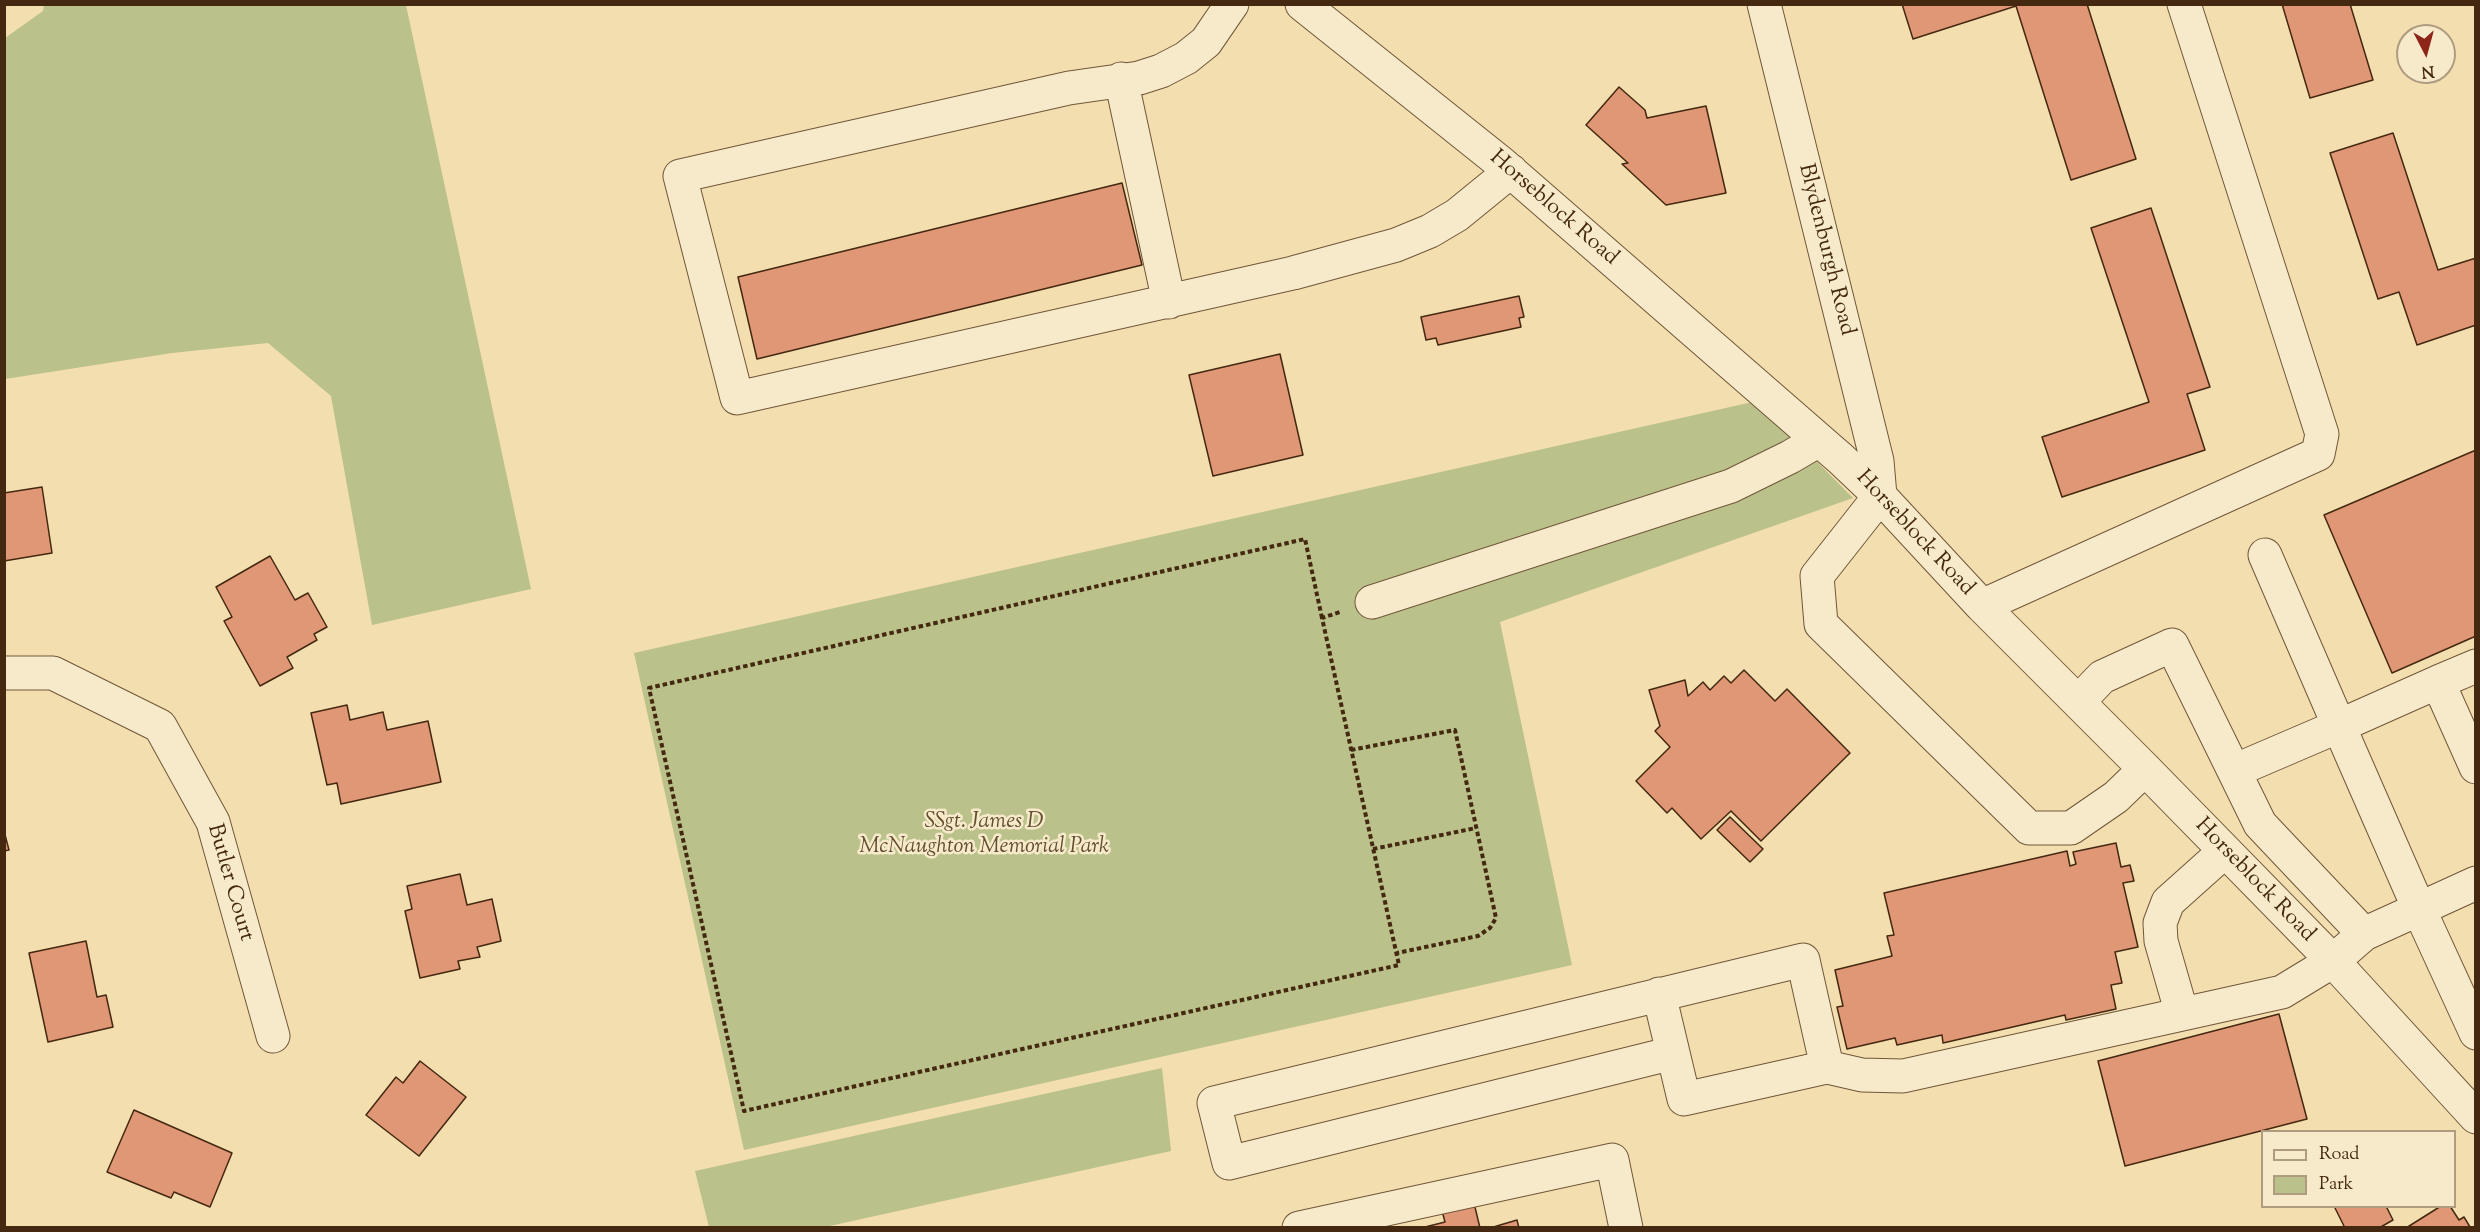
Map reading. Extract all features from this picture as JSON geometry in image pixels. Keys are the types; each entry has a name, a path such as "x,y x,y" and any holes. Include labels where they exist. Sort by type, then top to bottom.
{"street":[{"path":"1232,4 1206,42 1186,58 1161,71 1139,78 1069,88 680,176 737,398 1169,302 1293,273 1396,245 1430,231 1457,215 1510,171"},
{"name":"Horseblock Road","path":"1302,4 1510,171 1881,496 1982,606 2333,961 2475,1117"},
{"name":"Blydenburgh Road","path":"1764,4 1877,461 1881,496"},
{"path":"1982,606 2318,454 2322,434 2184,4"},
{"path":"1121,80 1169,302"},
{"path":"1372,602 1731,486 1819,440"},
{"path":"1881,496 1817,576 1821,624 2029,828 2071,828 2116,796 2145,769"},
{"path":"2265,555 2475,1033"},
{"path":"2078,702 2102,677 2172,645 2260,824 2364,934"},
{"path":"2234,771 2475,666"},
{"name":"Butler Court","path":"4,673 54,673 160,726 213,822 273,1036"},
{"path":"2438,682 2475,766"},
{"path":"2182,1014 2161,941 2160,923 2168,902 2225,851"},
{"path":"1659,993 1684,1099 1827,1067 1862,1075 1903,1076 2282,992 2333,961 2364,934 2475,884"},
{"path":"1673,1053 1229,1163 1214,1103 1659,993 1803,960 1827,1067"},
{"path":"1299,1227 1612,1160 1626,1227"}],"path":[{"path":"1305,539 1322,618 1399,965 744,1111 649,688 1305,539"},
{"path":"1322,618 1372,602"},
{"path":"1351,750 1455,730 1496,918 1490,928 1478,936 1397,953"},
{"path":"1373,849 1476,828"}],"green space":[{"path":"44,5 406,5 531,589 372,625 331,396 268,343 172,353 5,379 5,38 43,11"},
{"name":"SSgt. James D McNaughton Memorial Park","path":"1757,401 1853,498 1500,622 1572,965 744,1150 634,653"},
{"path":"1162,1068 1171,1151 825,1227 709,1227 695,1171"}],"building":[{"path":"1902,4 2087,4 2136,159 2071,180 2016,6 1913,39"},
{"path":"2282,4 2350,4 2373,80 2310,98"},
{"path":"1619,87 1645,110 1647,118 1706,106 1726,193 1666,205 1622,164 1628,163 1586,125"},
{"path":"2393,133 2438,270 2476,258 2476,325 2417,345 2399,292 2378,299 2330,153"},
{"path":"1122,183 1142,265 757,359 738,277"},
{"path":"2151,208 2210,387 2187,394 2205,450 2062,497 2042,437 2149,402 2091,228"},
{"path":"1519,296 1524,317 1519,318 1521,327 1438,345 1436,338 1426,340 1421,317"},
{"path":"1280,354 1303,455 1213,476 1189,375"},
{"path":"2476,450 2476,636 2392,673 2324,515"},
{"path":"42,487 52,553 4,561 4,493"},
{"path":"270,556 295,600 308,593 327,627 314,634 317,640 287,657 293,668 260,686 224,621 232,617 216,587"},
{"path":"1744,670 1775,701 1787,689 1850,753 1761,841 1731,811 1701,839 1672,808 1667,813 1636,781 1670,747 1655,731 1660,726 1649,690 1685,680 1688,696 1703,682 1710,690 1724,676 1731,683"},
{"path":"347,705 350,720 383,712 387,730 428,721 441,782 341,804 337,783 327,785 311,713"},
{"path":"1730,817 1763,849 1750,862 1717,830"},
{"path":"4,831 9,850 4,851"},
{"path":"2116,843 2121,867 2130,865 2134,881 2123,883 2138,947 2115,952 2122,983 2111,985 2116,1009 2066,1020 2065,1015 1943,1043 1942,1035 1897,1045 1895,1038 1847,1049 1837,1007 1843,1006 1835,970 1892,956 1887,936 1894,935 1884,893 2067,851 2070,866 2076,864 2073,852"},
{"path":"460,874 467,905 492,899 501,941 477,947 480,957 458,961 460,969 420,978 405,911 412,909 407,886"},
{"path":"86,941 97,997 106,995 113,1027 48,1042 29,953"},
{"path":"2279,1014 2307,1119 2125,1166 2098,1061"},
{"path":"420,1061 466,1097 419,1156 366,1115 396,1077 403,1083"},
{"path":"134,1110 232,1153 210,1207 174,1192 171,1198 107,1172"},
{"path":"1474,1203 1480,1228 1421,1228 1445,1222 1442,1211"},
{"path":"2335,1208 2387,1208 2393,1220 2379,1228 2345,1228"},
{"path":"2438,1208 2451,1208 2459,1220 2464,1217 2470,1227 2406,1228"},
{"path":"1517,1220 1519,1228 1490,1228"}]}
